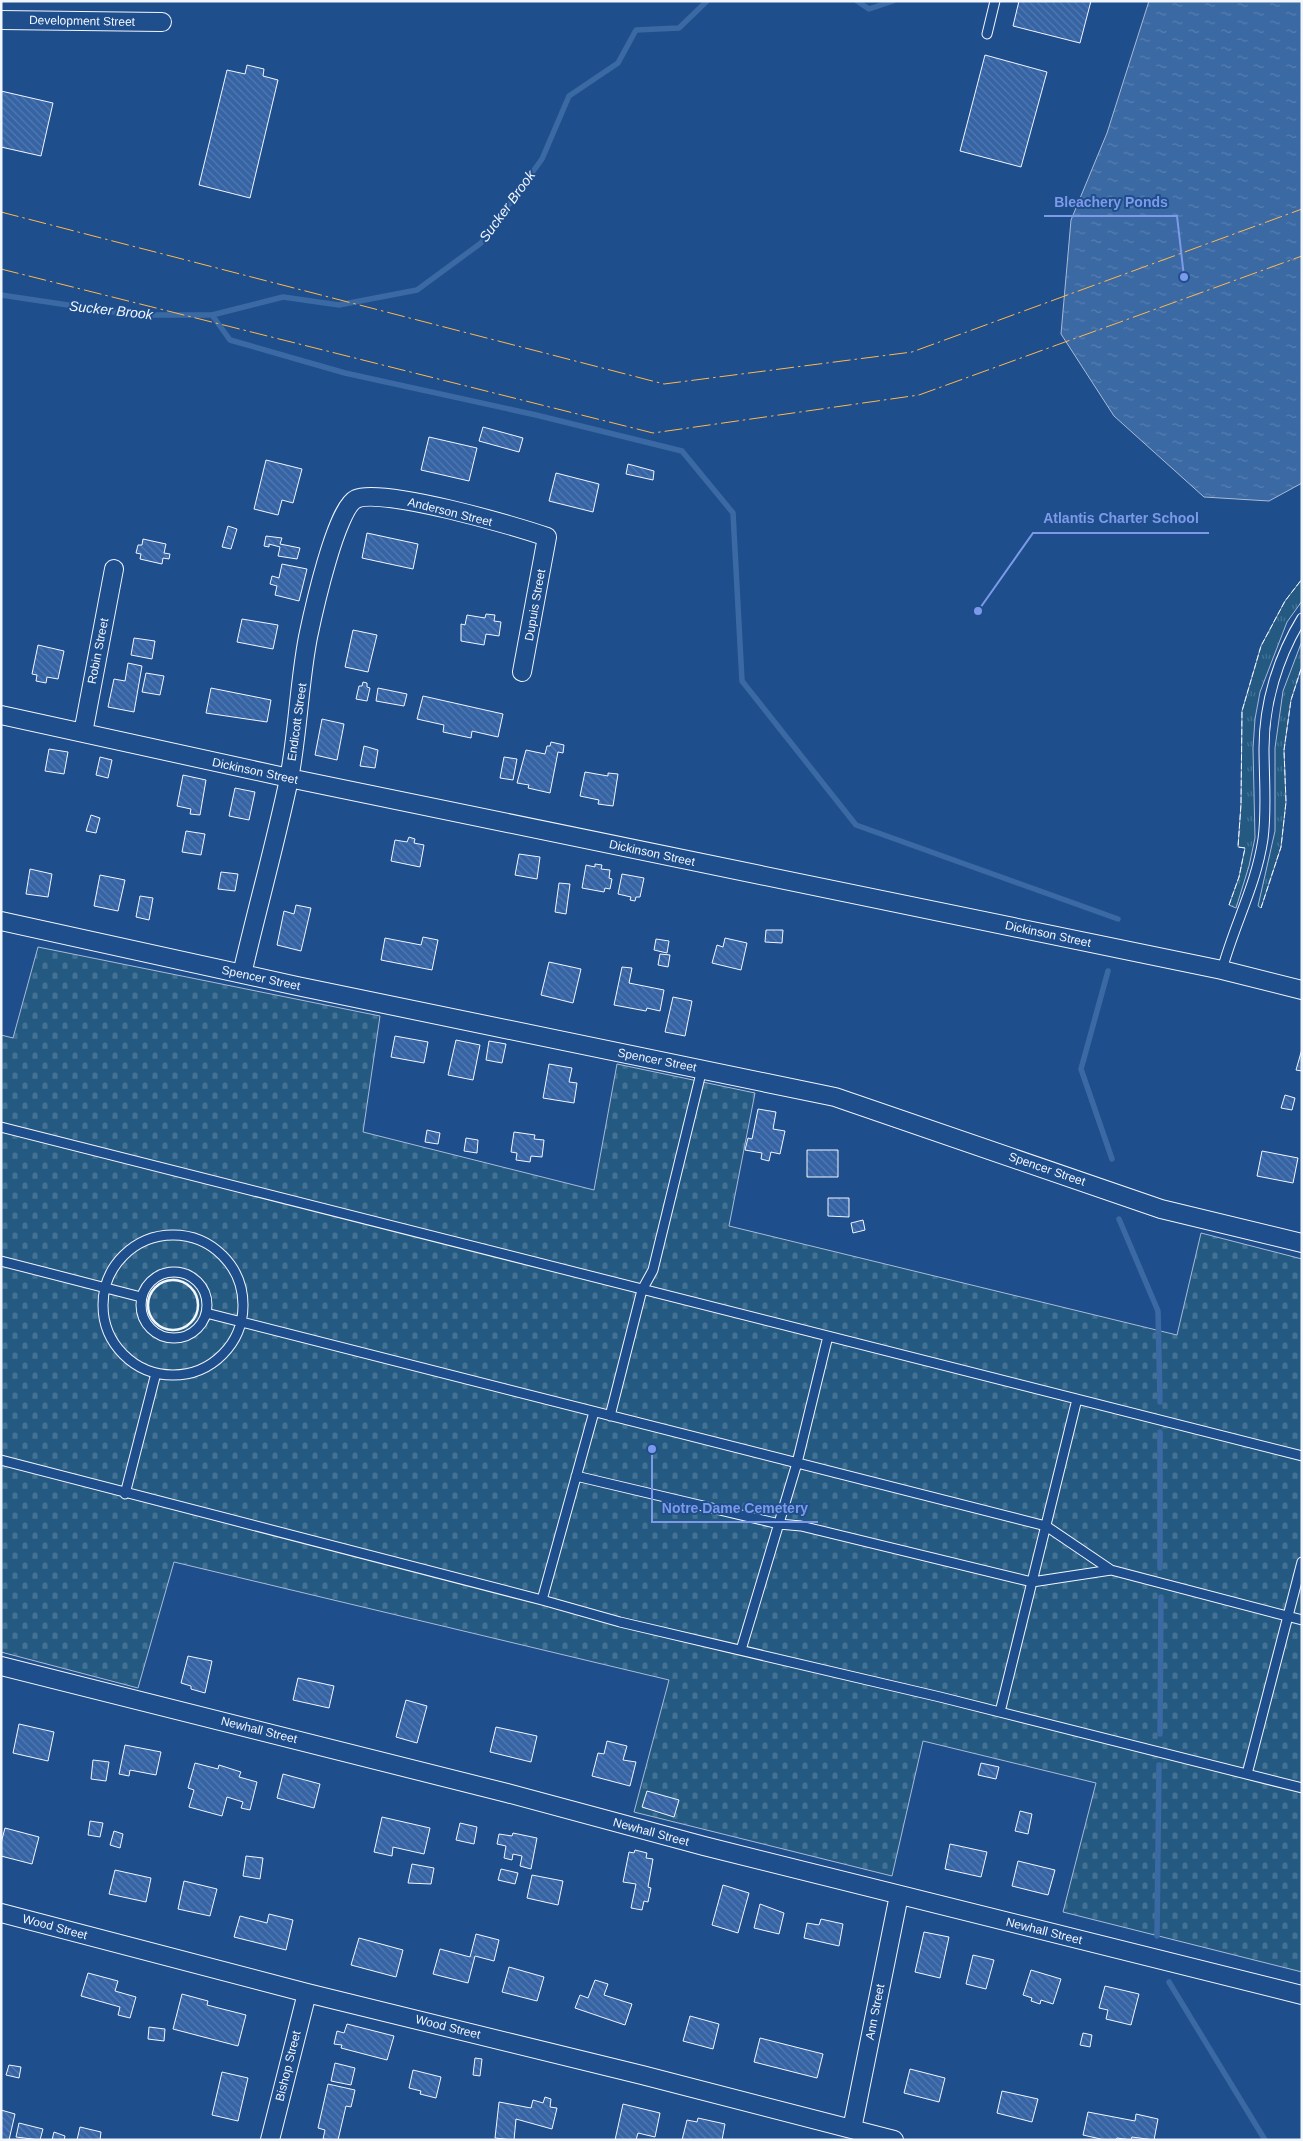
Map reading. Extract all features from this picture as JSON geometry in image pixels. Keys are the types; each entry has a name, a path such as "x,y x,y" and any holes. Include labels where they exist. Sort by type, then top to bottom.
{"street":[{"name":"Development Street","path":"1,20 162,22"},
{"name":"Anderson Street","path":"352,502 364,496 398,499 547,538"},
{"name":"Endicott Street","path":"242,974 289,778 308,637 332,543 341,519 352,502"},
{"name":"Dupuis Street","path":"522,672 547,538"},
{"name":"Robin Street","path":"83,733 114,569"},
{"name":"Dickinson Street","path":"1,715 289,778 1222,970 1302,990"},
{"name":"Spencer Street","path":"1,920 242,974 835,1097 1161,1209 1302,1243"},
{"name":"Newhall Street","path":"1,1666 507,1793 704,1846 1302,1995"},
{"name":"Ann Street","path":"852,2129 899,1895"},
{"name":"Wood Street","path":"1,1913 306,1993 642,2075 894,2140"},
{"name":"Bishop Street","path":"270,2140 306,1993"}],"lane":[{"path":"987,34 995,1"},
{"path":"1222,970 1226,953 1247,904 1263,841 1265,823 1264,747 1269,699 1282,659 1302,618"},
{"path":"610,1416 642,1290 654,1270 702,1069"},
{"path":"1,1127 1302,1456"},
{"path":"166,1235 191,1238 214,1248 226,1258 235,1272 242,1288 244,1304 241,1323 236,1338 225,1353 210,1365 193,1372 175,1375 156,1373 139,1366 123,1355 112,1340 105,1322 104,1288 112,1270 122,1256 135,1246 150,1239 166,1235"},
{"path":"1,1262 142,1297"},
{"path":"165,1273 182,1274 197,1281 204,1291 207,1302 206,1313 195,1331 186,1336 166,1338 156,1333 143,1318 142,1297 146,1286 154,1278 165,1273"},
{"path":"206,1313 1046,1526 1111,1570 1302,1620"},
{"path":"741,1650 797,1463 828,1336"},
{"path":"125,1494 156,1373"},
{"path":"1000,1712 1077,1400"},
{"path":"542,1600 594,1412"},
{"path":"1,1460 125,1494 542,1600 620,1622 1000,1712 1302,1788"},
{"path":"576,1476 779,1524 801,1526 1032,1582 1111,1570"},
{"path":"1247,1774 1302,1562"}],"green space":[{"path":"1302,579 1302,601 1287,622 1260,692 1255,719 1253,748 1255,838 1249,866 1236,908 1229,905 1239,877 1245,848 1238,847 1241,804 1242,711 1261,646 1285,601"},
{"path":"1302,641 1302,666 1291,700 1284,750 1286,802 1281,847 1261,908 1258,906 1275,831 1275,748 1283,691"},
{"path":"38,947 380,1016 363,1132 594,1190 617,1064 755,1093 729,1226 1177,1335 1201,1233 1302,1259 1302,1972 1063,1912 1096,1783 923,1741 892,1876 634,1812 669,1680 174,1562 138,1688 1,1652 1,1035 13,1038"}],"water":[{"path":"1149,1 1302,1 1302,483 1269,501 1204,497 1114,416 1061,334 1071,220 1107,133"}],"building":[{"path":"1019,1 1091,1 1080,43 1013,26"},
{"path":"985,55 1047,72 1021,167 960,151"},
{"path":"247,65 264,69 263,76 278,80 250,198 199,185 227,70 245,74"},
{"path":"1,91 53,103 41,156 1,147"},
{"path":"483,427 523,438 519,452 479,441"},
{"path":"429,437 477,448 469,481 421,470"},
{"path":"266,460 302,469 293,503 282,500 278,515 254,509"},
{"path":"628,464 654,471 653,480 626,474"},
{"path":"556,473 599,484 593,512 549,501"},
{"path":"228,526 237,529 231,549 222,547"},
{"path":"367,533 418,544 413,569 362,558"},
{"path":"266,536 282,538 280,544 300,548 297,559 278,556 280,547 269,544 269,547 264,546"},
{"path":"143,539 166,544 164,553 170,554 169,559 163,558 162,564 140,559 141,554 136,553 138,545 142,545"},
{"path":"282,564 307,569 299,601 275,595 277,586 270,584 272,576 279,578"},
{"path":"486,614 495,615 494,621 501,622 499,636 486,634 484,645 461,641 461,624 465,625 467,615 485,618"},
{"path":"242,619 278,625 273,649 237,642"},
{"path":"353,630 377,635 368,672 345,667"},
{"path":"134,638 155,641 152,659 131,655"},
{"path":"38,645 64,651 58,679 47,677 46,683 36,681 37,675 32,674"},
{"path":"128,663 142,666 134,712 108,707 114,679 125,681"},
{"path":"146,673 164,676 160,695 142,692"},
{"path":"363,682 367,683 367,687 370,688 367,701 356,699 359,686 362,686"},
{"path":"211,688 271,700 267,722 206,713"},
{"path":"378,688 407,694 404,706 376,701"},
{"path":"423,696 503,714 498,737 472,731 471,738 443,732 444,725 417,719"},
{"path":"322,719 344,724 337,760 315,755"},
{"path":"551,742 564,745 563,753 558,752 550,793 528,788 529,785 517,783 526,750 545,754 547,746 550,746"},
{"path":"364,746 378,750 375,768 360,766"},
{"path":"49,749 68,752 64,774 45,771"},
{"path":"100,757 112,760 108,778 96,775"},
{"path":"504,757 517,759 513,780 500,778"},
{"path":"585,772 608,776 608,773 618,774 613,806 598,804 599,800 580,796"},
{"path":"183,775 206,780 200,815 190,814 191,809 177,806"},
{"path":"235,788 255,792 249,820 229,816"},
{"path":"91,815 100,818 96,833 86,831"},
{"path":"186,831 205,834 201,855 182,852"},
{"path":"409,837 415,839 414,843 424,845 420,867 391,861 395,840 407,842"},
{"path":"519,854 540,857 537,879 515,875"},
{"path":"595,864 602,865 601,869 610,870 609,878 612,879 610,889 605,888 604,892 582,888 586,865 595,867"},
{"path":"30,869 52,874 48,897 26,894"},
{"path":"221,872 238,874 235,891 218,889"},
{"path":"622,874 644,878 640,897 636,897 635,901 630,900 631,897 618,894"},
{"path":"100,875 125,880 118,911 94,906"},
{"path":"559,883 570,884 566,914 555,912"},
{"path":"140,896 153,898 149,920 136,917"},
{"path":"296,905 311,908 301,951 277,945 284,911 294,914"},
{"path":"766,930 783,930 782,943 765,942"},
{"path":"423,937 438,940 432,970 381,960 385,938 421,945"},
{"path":"725,938 747,943 741,970 712,963 717,945 723,947"},
{"path":"656,939 669,941 667,953 654,950"},
{"path":"660,954 670,955 668,967 658,965"},
{"path":"549,962 581,969 573,1003 541,995"},
{"path":"622,967 632,968 629,983 664,990 660,1011 647,1008 646,1011 614,1005"},
{"path":"673,997 692,1001 685,1036 665,1032"},
{"path":"395,1036 428,1042 424,1063 391,1057"},
{"path":"456,1040 480,1045 473,1080 448,1075"},
{"path":"489,1041 506,1044 502,1063 486,1060"},
{"path":"1302,1049 1302,1071 1296,1070"},
{"path":"549,1064 572,1068 569,1082 577,1083 574,1103 543,1098"},
{"path":"1285,1095 1295,1098 1292,1110 1281,1108"},
{"path":"758,1109 776,1112 773,1129 785,1131 780,1154 771,1152 769,1161 761,1159 762,1153 745,1150 748,1138 752,1139"},
{"path":"427,1130 440,1133 438,1144 425,1142"},
{"path":"514,1132 535,1135 534,1139 544,1140 542,1157 531,1156 530,1162 516,1160 517,1153 511,1152"},
{"path":"466,1138 478,1140 477,1153 464,1151"},
{"path":"807,1150 838,1150 838,1177 807,1177"},
{"path":"1262,1151 1298,1158 1293,1183 1257,1176"},
{"path":"828,1198 849,1198 849,1217 828,1216"},
{"path":"863,1220 865,1230 853,1233 851,1223"},
{"path":"188,1656 212,1661 205,1693 191,1689 191,1686 181,1683"},
{"path":"298,1678 334,1686 329,1708 293,1700"},
{"path":"406,1700 427,1706 417,1743 396,1737"},
{"path":"19,1724 54,1732 48,1761 13,1753"},
{"path":"496,1727 537,1736 531,1762 490,1752"},
{"path":"607,1741 627,1746 623,1760 636,1762 630,1786 592,1776 598,1753 604,1754"},
{"path":"125,1745 161,1752 156,1775 130,1770 129,1776 119,1774"},
{"path":"93,1760 109,1762 106,1781 91,1779"},
{"path":"195,1763 218,1769 219,1765 241,1772 239,1777 257,1782 250,1810 241,1808 243,1802 227,1797 222,1816 189,1807 194,1790 188,1788"},
{"path":"981,1763 999,1767 996,1779 978,1775"},
{"path":"283,1774 320,1784 314,1808 277,1798"},
{"path":"647,1791 679,1800 674,1817 642,1807"},
{"path":"1020,1811 1032,1814 1028,1834 1015,1831"},
{"path":"382,1817 430,1828 424,1854 393,1847 392,1856 374,1852"},
{"path":"90,1821 103,1823 100,1837 88,1835"},
{"path":"460,1823 477,1827 474,1844 456,1840"},
{"path":"5,1828 39,1837 32,1864 1,1856 1,1843"},
{"path":"114,1831 123,1834 120,1848 110,1845"},
{"path":"513,1833 537,1838 531,1869 520,1866 522,1856 513,1854 512,1860 504,1858 506,1846 497,1844 499,1834 512,1836"},
{"path":"950,1844 987,1852 981,1877 945,1869"},
{"path":"635,1850 647,1853 646,1858 653,1859 648,1887 651,1888 648,1902 644,1901 642,1910 631,1908 636,1884 623,1882 629,1852 634,1853"},
{"path":"246,1856 263,1858 260,1879 243,1876"},
{"path":"1018,1861 1055,1870 1048,1895 1012,1886"},
{"path":"412,1864 434,1868 431,1884 408,1883"},
{"path":"501,1869 518,1873 515,1884 498,1880"},
{"path":"115,1870 151,1878 146,1902 109,1894"},
{"path":"532,1875 563,1881 558,1905 527,1898"},
{"path":"184,1881 217,1889 210,1916 178,1909"},
{"path":"723,1885 749,1893 738,1933 712,1925"},
{"path":"760,1904 784,1913 779,1934 754,1928"},
{"path":"269,1914 293,1920 286,1950 234,1937 240,1916 267,1923"},
{"path":"821,1919 843,1924 839,1946 804,1938 807,1923 819,1925"},
{"path":"924,1932 949,1937 940,1978 915,1972"},
{"path":"476,1934 499,1940 494,1961 475,1956 468,1983 433,1974 440,1949 470,1957"},
{"path":"359,1938 403,1950 396,1977 351,1965"},
{"path":"973,1955 994,1960 986,1989 966,1984"},
{"path":"509,1967 544,1977 537,2001 502,1992"},
{"path":"1031,1970 1061,1979 1053,2004 1041,2000 1040,2004 1031,2001 1032,1998 1023,1995"},
{"path":"88,1973 118,1981 115,1991 136,1997 130,2018 118,2015 120,2007 81,1996"},
{"path":"595,1980 608,1984 604,1995 632,2004 625,2025 575,2008 580,1995 588,1998"},
{"path":"1105,1986 1139,1994 1131,2025 1106,2019 1108,2010 1099,2008"},
{"path":"182,1994 208,2001 207,2005 246,2015 238,2046 173,2029"},
{"path":"690,2016 719,2024 713,2049 683,2041"},
{"path":"347,2024 394,2036 387,2060 341,2048 342,2045 334,2044 337,2031 344,2033"},
{"path":"149,2027 165,2029 164,2041 148,2039"},
{"path":"1083,2033 1092,2035 1090,2047 1080,2045"},
{"path":"760,2038 823,2054 817,2078 754,2062"},
{"path":"475,2058 482,2059 480,2076 473,2075"},
{"path":"335,2063 355,2068 351,2085 331,2081"},
{"path":"9,2065 21,2067 19,2078 6,2075"},
{"path":"910,2069 945,2078 939,2102 904,2093"},
{"path":"413,2070 441,2077 436,2098 420,2094 421,2091 409,2088"},
{"path":"222,2072 248,2078 238,2121 212,2115"},
{"path":"328,2084 355,2090 351,2107 346,2106 338,2140 323,2139 325,2130 318,2128"},
{"path":"1002,2091 1038,2099 1032,2122 997,2113"},
{"path":"545,2097 551,2099 550,2107 557,2108 552,2129 516,2119 514,2140 495,2138 499,2102 531,2108 533,2100 543,2103"},
{"path":"623,2104 660,2113 655,2137 638,2133 636,2140 615,2140"},
{"path":"1,2110 15,2114 9,2140 1,2140"},
{"path":"1088,2112 1135,2121 1136,2114 1158,2119 1154,2140 1132,2137 1131,2140 1117,2138 1116,2140 1105,2140 1083,2135"},
{"path":"698,2118 725,2124 722,2140 682,2140 687,2120 697,2122"},
{"path":"19,2123 43,2129 40,2140 16,2137"},
{"path":"80,2127 101,2132 100,2140 77,2140"},
{"path":"54,2132 65,2136 64,2140 52,2140"}],"waterway":[{"name":"Sucker Brook","path":"1,295 135,315 212,315 283,297 339,305 417,290 481,243 542,159 569,96 618,63 636,30 679,28 707,1"},
{"name":"Sucker Brook","path":"857,1 869,9 893,1"},
{"path":"212,315 230,340 345,373 536,415 682,451 733,513 742,681 856,825 1118,919"},
{"path":"1108,971 1081,1069 1112,1159"},
{"path":"1119,1219 1158,1311 1160,1402"},
{"path":"1160,1432 1160,1568"},
{"path":"1160,1734 1161,1597"},
{"path":"1157,1936 1159,1765"},
{"path":"1169,1982 1265,2140"}],"fence":[{"path":"1229,905 1239,877 1245,848 1238,847 1241,804 1242,711 1261,646 1285,601 1302,579"},
{"path":"1261,908 1281,847 1286,802 1284,750 1291,700 1302,666"}],"wall":[{"path":"173,1280 182,1282 193,1291 198,1305 196,1314 187,1325 173,1330 164,1328 153,1319 148,1305 150,1296 159,1285 173,1280"}],"power":[{"path":"1,212 664,384 912,352 1302,209"},
{"path":"1,269 653,433 919,395 1302,256"}],"place":[{"name":"Bleachery Ponds","path":"1184,277"},
{"name":"Atlantis Charter School","path":"978,611"},
{"name":"Notre Dame Cemetery","path":"652,1449"}]}
